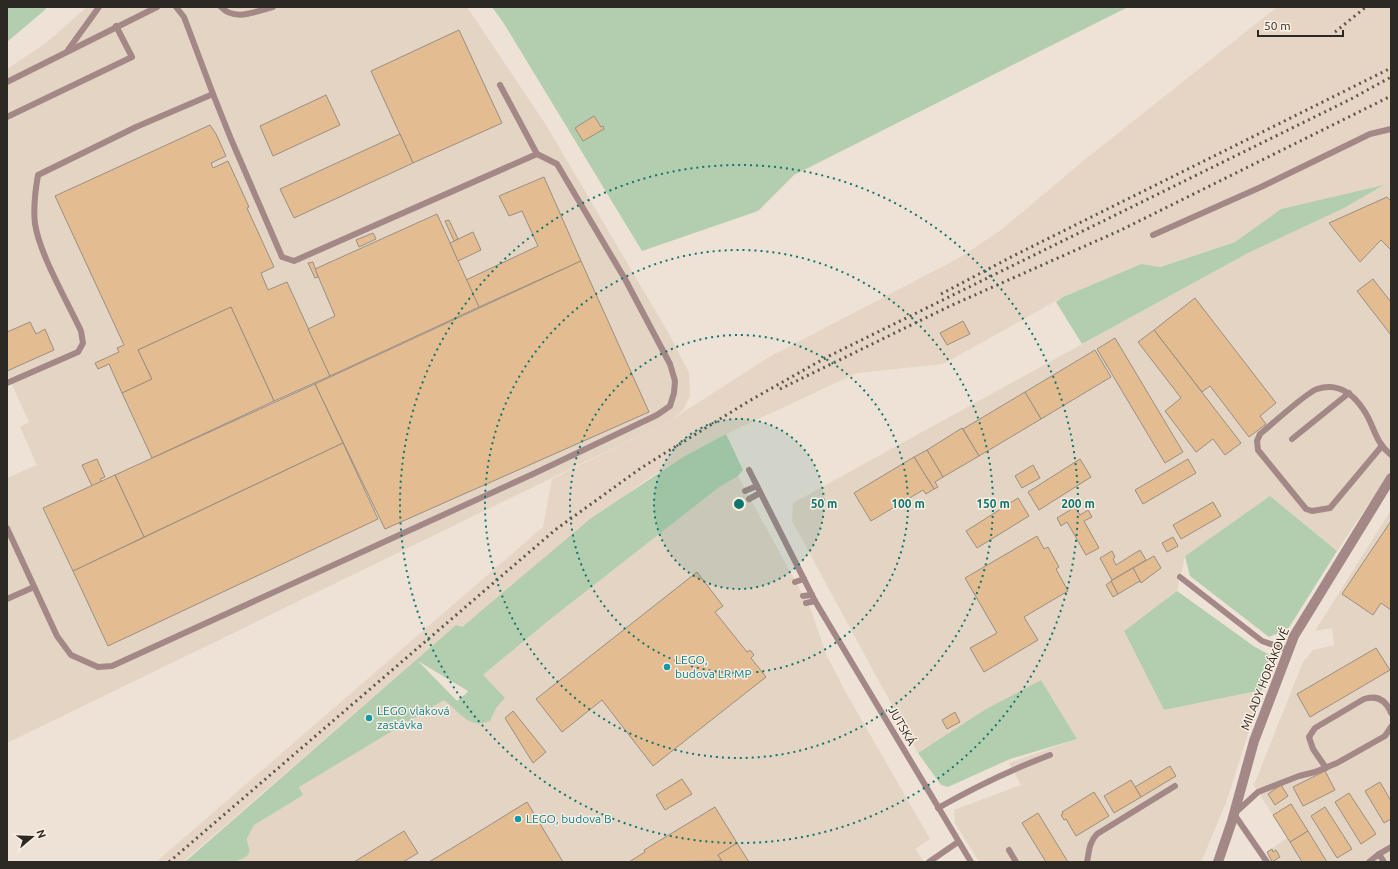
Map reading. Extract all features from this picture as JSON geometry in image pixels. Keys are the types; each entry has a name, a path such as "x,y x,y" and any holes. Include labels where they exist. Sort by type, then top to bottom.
{"street":[{"name":"MILADY HORÁKOVÉ","path":"1218,862 1234,814 1254,741 1294,636 1391,478"}],"lane":[{"path":"67,51 99,7"},
{"path":"7,82 116,26 157,7"},
{"path":"176,7 184,17 230,140 282,257 294,261 537,154"},
{"path":"221,7 229,14 236,15 247,14 273,7"},
{"path":"247,14 256,7"},
{"path":"7,117 132,57 116,26"},
{"path":"7,528 57,636 72,655 98,667 112,666 540,470 657,415 670,406 674,393 675,382 670,364 653,331 625,279 557,164 537,154 500,86"},
{"path":"7,383 78,352 82,343 81,331 47,259 35,225 34,195 38,175 136,127 213,94"},
{"path":"1153,235 1261,188 1370,134 1391,129"},
{"path":"1381,447 1330,508 1312,511 1306,509 1258,450 1257,441 1260,434 1316,389 1339,388 1349,393 1364,410 1381,447 1391,455"},
{"path":"1292,439 1349,393"},
{"name":"JUTSKÁ","path":"749,470 814,598 971,862"},
{"path":"746,491 756,486"},
{"path":"749,499 760,493"},
{"path":"1180,577 1262,641 1288,650"},
{"path":"795,582 804,579"},
{"path":"7,599 34,587"},
{"path":"803,596 814,598"},
{"path":"806,602 814,598"},
{"path":"1326,768 1313,750 1309,737 1315,728 1364,699 1372,696 1381,699 1388,706 1391,713"},
{"path":"1267,862 1234,814 1258,792 1337,763 1385,736 1391,727"},
{"path":"938,808 979,784 1050,755"},
{"path":"1087,862 1092,839 1097,834 1175,786"},
{"path":"929,862 958,842"},
{"path":"1369,862 1391,847"},
{"path":"1009,850 1016,862"},
{"path":"1379,854 1384,862"}],"shaded area":[{"path":"87,7 467,7 546,125 669,334 689,373 690,396 683,410 671,420 7,743 7,478 37,465 20,427 29,422 7,374 7,69 46,43"},
{"path":"1277,7 1391,7 1391,184 1281,209 1235,242 1159,267 1141,264 1063,297 943,364 857,373 726,434 683,457 643,482 461,627 456,625 183,862 156,862 543,527 552,479 671,420 771,356 959,258 1001,230 1083,161"},
{"path":"1391,184 1391,470 1337,551 1270,496 1185,556 1177,591 1124,631 1164,710 1262,690 1226,803 1201,862 979,862 955,823 954,810 1021,785 1009,763 1077,739 1041,680 986,709 918,753 792,521 793,503 1248,253 1344,208 1384,185"},
{"path":"738,476 811,610 826,654 845,691 930,839 915,849 924,862 185,862 416,660 458,702 483,675 548,621 718,488"},
{"path":"1391,510 1391,862 1273,862 1267,852 1287,838 1254,785 1303,662 1313,650 1334,645 1332,628 1315,631"}],"green space":[{"path":"7,7 45,7 46,9 7,42"},
{"path":"492,7 1128,7 794,175 758,211 642,251 503,22"},
{"path":"1384,185 1344,208 1248,253 1082,344 1056,302 1063,297 1141,264 1160,267 1235,242 1281,209"},
{"path":"726,434 743,470 738,476 718,488 548,621 483,675 505,698 496,708 490,721 476,723 470,721 444,700 299,787 303,795 254,825 247,838 249,853 245,857 238,860 219,863 185,862 456,625 462,627 590,519 683,457","holes":["418,661 468,691 457,701"]},
{"path":"1270,496 1337,551 1288,629 1269,637 1190,576 1185,556"},
{"path":"1177,591 1255,647 1270,655 1262,690 1164,710 1124,631"},
{"path":"1041,680 1077,739 1010,759 948,787 941,785 918,753 986,709"}],"building":[{"path":"459,30 502,123 413,163 371,71"},
{"path":"326,95 340,125 273,156 260,126"},
{"path":"594,116 604,129 583,141 575,128"},
{"path":"210,125 216,134 226,156 211,163 213,168 228,161 249,207 247,208 274,267 261,273 268,290 287,282 330,376 274,401 231,307 138,350 152,379 122,393 109,364 98,369 95,363 119,352 117,348 124,345 55,196"},
{"path":"400,134 413,163 294,218 280,189"},
{"path":"544,177 581,261 479,307 466,280 538,246 522,211 509,216 499,196"},
{"path":"1387,197 1391,201 1391,250 1381,240 1360,262 1329,223"},
{"path":"437,214 479,307 330,376 308,329 335,316 315,269"},
{"path":"449,220 458,239 454,241 445,221"},
{"path":"473,232 481,250 458,261 450,243"},
{"path":"373,233 376,239 359,247 356,240"},
{"path":"581,261 649,412 385,529 315,384"},
{"path":"313,262 318,277 315,278 308,263"},
{"path":"1373,279 1391,302 1391,335 1357,291"},
{"path":"1195,298 1276,403 1260,416 1266,424 1249,437 1210,386 1202,392 1154,330"},
{"path":"231,307 274,401 152,458 122,393 152,379 138,350"},
{"path":"963,321 970,334 947,345 940,333"},
{"path":"30,322 36,334 45,329 54,350 7,371 7,332"},
{"path":"1154,330 1241,443 1225,455 1213,439 1196,452 1165,411 1181,398 1138,342"},
{"path":"1115,338 1183,452 1165,463 1097,349"},
{"path":"1095,350 1111,377 1041,419 1025,392"},
{"path":"315,384 343,443 144,537 115,475"},
{"path":"1025,392 1041,419 979,456 963,429"},
{"path":"962,428 979,456 943,477 927,450"},
{"path":"343,443 378,519 108,646 73,571"},
{"path":"927,450 943,477 935,482 938,487 934,489 914,457"},
{"path":"914,457 934,489 926,494 923,490 871,521 854,493"},
{"path":"97,459 105,477 100,479 102,482 92,486 82,465"},
{"path":"1080,459 1091,477 1039,510 1028,492"},
{"path":"1188,459 1196,473 1143,504 1135,490"},
{"path":"1033,465 1040,478 1022,488 1015,476"},
{"path":"115,475 144,537 73,571 43,508"},
{"path":"1018,498 1029,516 977,548 966,531"},
{"path":"1213,502 1221,516 1181,539 1173,525"},
{"path":"1075,507 1080,515 1088,510 1092,517 1084,521 1099,548 1086,555 1067,522 1061,526 1057,518"},
{"path":"1391,521 1391,610 1381,603 1373,615 1342,594"},
{"path":"1037,536 1044,549 1048,547 1059,567 1056,569 1068,591 1024,617 1038,640 984,672 970,648 997,633 965,578"},
{"path":"1173,537 1178,546 1167,552 1162,543"},
{"path":"1140,550 1146,560 1112,580 1100,558 1112,551 1115,557 1113,559 1116,565"},
{"path":"1154,556 1161,568 1141,583 1133,568"},
{"path":"1133,568 1140,581 1118,594 1111,581"},
{"name":"LEGO, budova LR MP","path":"697,572 723,606 715,612 747,652 750,650 754,655 751,658 766,677 653,766 602,700 562,732 536,699"},
{"path":"1111,581 1118,594 1113,597 1106,585"},
{"path":"1376,648 1390,670 1310,717 1297,694"},
{"path":"513,711 546,752 533,763 505,718"},
{"path":"955,712 960,722 947,729 942,720"},
{"path":"1170,766 1176,776 1141,797 1135,787"},
{"path":"1325,771 1335,790 1303,806 1293,787"},
{"path":"682,779 692,794 665,810 656,795"},
{"path":"1131,780 1141,797 1114,813 1104,796"},
{"path":"1380,782 1391,801 1391,819 1384,823 1365,791"},
{"path":"1281,785 1288,796 1275,805 1268,794"},
{"path":"1094,792 1109,816 1076,836 1066,819 1064,820 1061,815 1063,814 1062,812"},
{"path":"1349,793 1376,834 1361,844 1335,802"},
{"name":"LEGO, budova B","path":"527,802 563,862 429,862 472,836"},
{"path":"1291,804 1308,831 1290,842 1273,815"},
{"path":"715,807 737,843 718,855 722,861 629,862 645,852 644,850"},
{"path":"1325,807 1352,849 1337,858 1311,816"},
{"path":"1038,813 1068,862 1046,862 1022,823"},
{"path":"404,831 418,853 403,862 354,862"},
{"path":"1308,831 1327,862 1302,862 1290,842"},
{"path":"737,843 749,862 720,862 722,861 718,855"},
{"path":"1272,849 1273,852 1276,850 1280,857 1272,862 1267,852"}],"railway":[{"path":"1335,32 1366,7"},
{"path":"941,294 1015,255 1391,68"},
{"path":"169,862 555,530 641,468 749,401 827,357 1351,99 1391,77"},
{"path":"780,389 950,306 1121,230 1391,96"}],"place":[{"name":"LEGO, budova LR MP","path":"667,667"},
{"name":"LEGO vlaková zastávka","path":"369,718"},
{"name":"LEGO, budova B","path":"518,819"}]}
